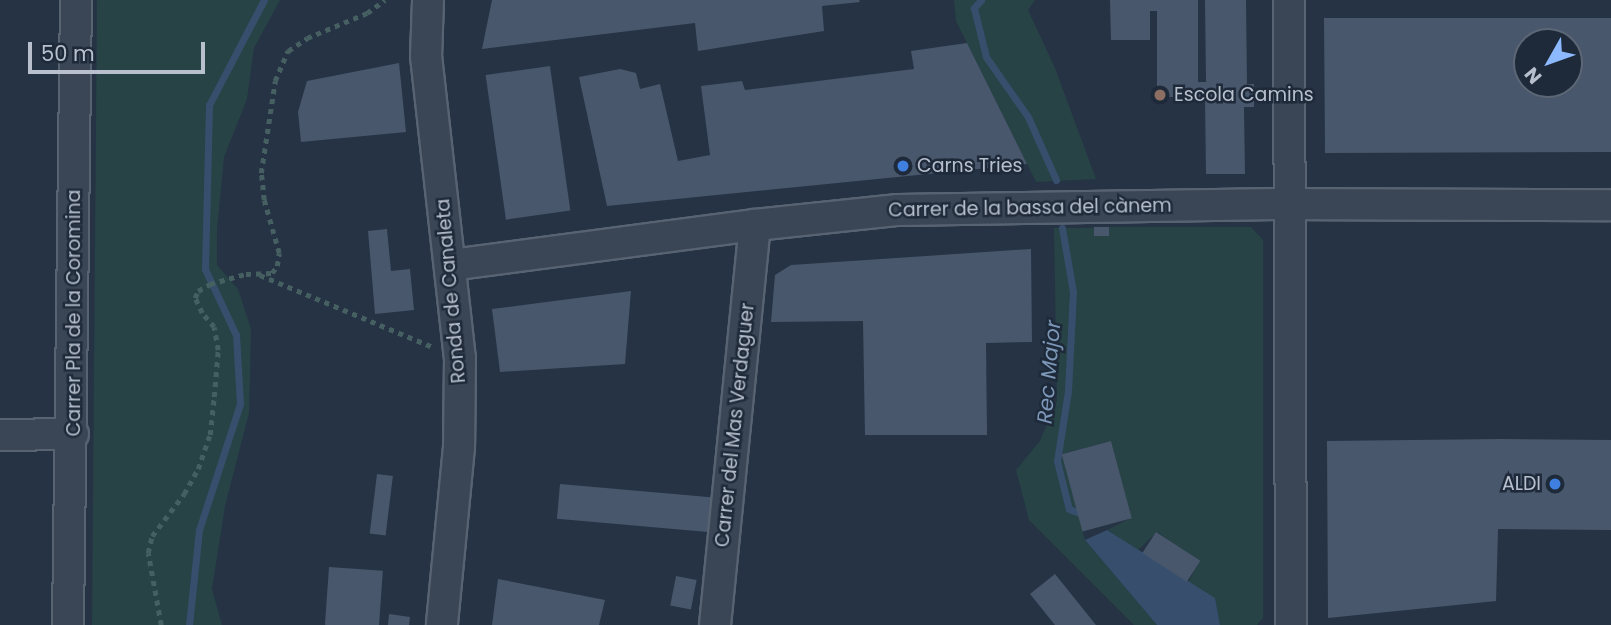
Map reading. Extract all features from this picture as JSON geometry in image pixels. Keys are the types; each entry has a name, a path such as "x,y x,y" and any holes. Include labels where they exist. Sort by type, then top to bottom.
{"street":[{"name":"Carrer Pla de la Coromina","path":"68,625 73,434 76,0"},
{"name":"Ronda de Canaleta","path":"428,0 426,56 452,265 460,358 458,447 442,625"},
{"path":"1289,0 1289,623"},
{"name":"Carrer de la bassa del cànem","path":"452,265 755,225 898,210 1288,204 1611,205"},
{"name":"Carrer del Mas Verdaguer","path":"715,625 755,225"},
{"path":"0,435 73,434"}],"path":[{"path":"161,625 148,554 152,536 184,494 198,468 210,435 218,350 214,327 202,313 195,298 198,291 209,284 246,274 272,273 277,266 279,253 264,200 261,173 275,81 288,51 307,38 367,13 385,0"},
{"path":"260,275 460,358"}],"green space":[{"path":"97,0 280,0 254,48 247,99 224,157 217,229 217,265 238,289 251,329 249,413 225,506 212,589 222,625 92,625"},
{"path":"954,0 1035,0 1028,10 1055,68 1096,179 1036,182 956,21"},
{"path":"1109,227 1251,227 1263,240 1263,618 1257,625 1220,625 1215,599 1188,582 1200,561 1157,532 1138,550 1107,530 1131,518 1111,441 1062,454 1085,540 1157,625 1134,625 1029,520 1016,470 1040,441 1057,401 1054,228 1094,228 1095,236 1109,236"}],"water":[{"path":"1107,530 1215,598 1220,625 1157,625 1085,540"}],"building":[{"path":"492,0 860,2 822,6 824,31 698,51 695,23 482,49"},
{"path":"1110,0 1198,0 1198,82 1206,82 1205,0 1246,0 1247,84 1254,84 1254,107 1244,107 1245,174 1206,174 1205,97 1157,97 1157,11 1150,11 1150,40 1111,40"},
{"path":"1324,18 1611,18 1611,152 1325,153"},
{"path":"967,43 1027,164 607,206 579,77 620,69 636,73 640,89 660,84 678,161 710,155 701,86 742,81 745,90 914,69 911,51"},
{"path":"399,63 406,132 301,142 298,112 307,81"},
{"path":"550,66 570,211 506,220 486,75"},
{"path":"1094,227 1109,227 1109,236 1094,236"},
{"path":"387,229 391,271 410,269 414,310 375,314 368,231"},
{"path":"1031,249 1032,342 986,343 987,435 865,435 863,321 771,322 775,275 791,265"},
{"path":"631,291 625,364 500,372 492,309"},
{"path":"1611,440 1611,530 1498,529 1496,601 1328,618 1327,441"},
{"path":"1111,441 1132,518 1082,531 1062,454"},
{"path":"377,474 393,476 386,536 370,534"},
{"path":"560,484 719,498 716,533 557,519"},
{"path":"1156,532 1200,561 1187,582 1142,553"},
{"path":"329,567 383,571 379,625 325,625"},
{"path":"1055,574 1096,625 1055,625 1030,594"},
{"path":"676,576 697,580 691,609 670,605"},
{"path":"498,579 605,600 599,625 492,625"},
{"path":"389,614 410,617 409,625 388,625"}],"waterway":[{"path":"189,625 199,530 240,404 236,335 205,269 209,105 264,0"},
{"name":"Rec Major","path":"981,0 974,8 986,57 1028,117 1056,180"},
{"name":"Rec Major","path":"1062,228 1073,292 1068,391 1057,461 1069,509 1077,512"}],"place":[{"name":"Escola Camins","path":"1160,95"},
{"name":"Carns Tries","path":"903,166"},
{"name":"ALDI","path":"1555,484"}]}
